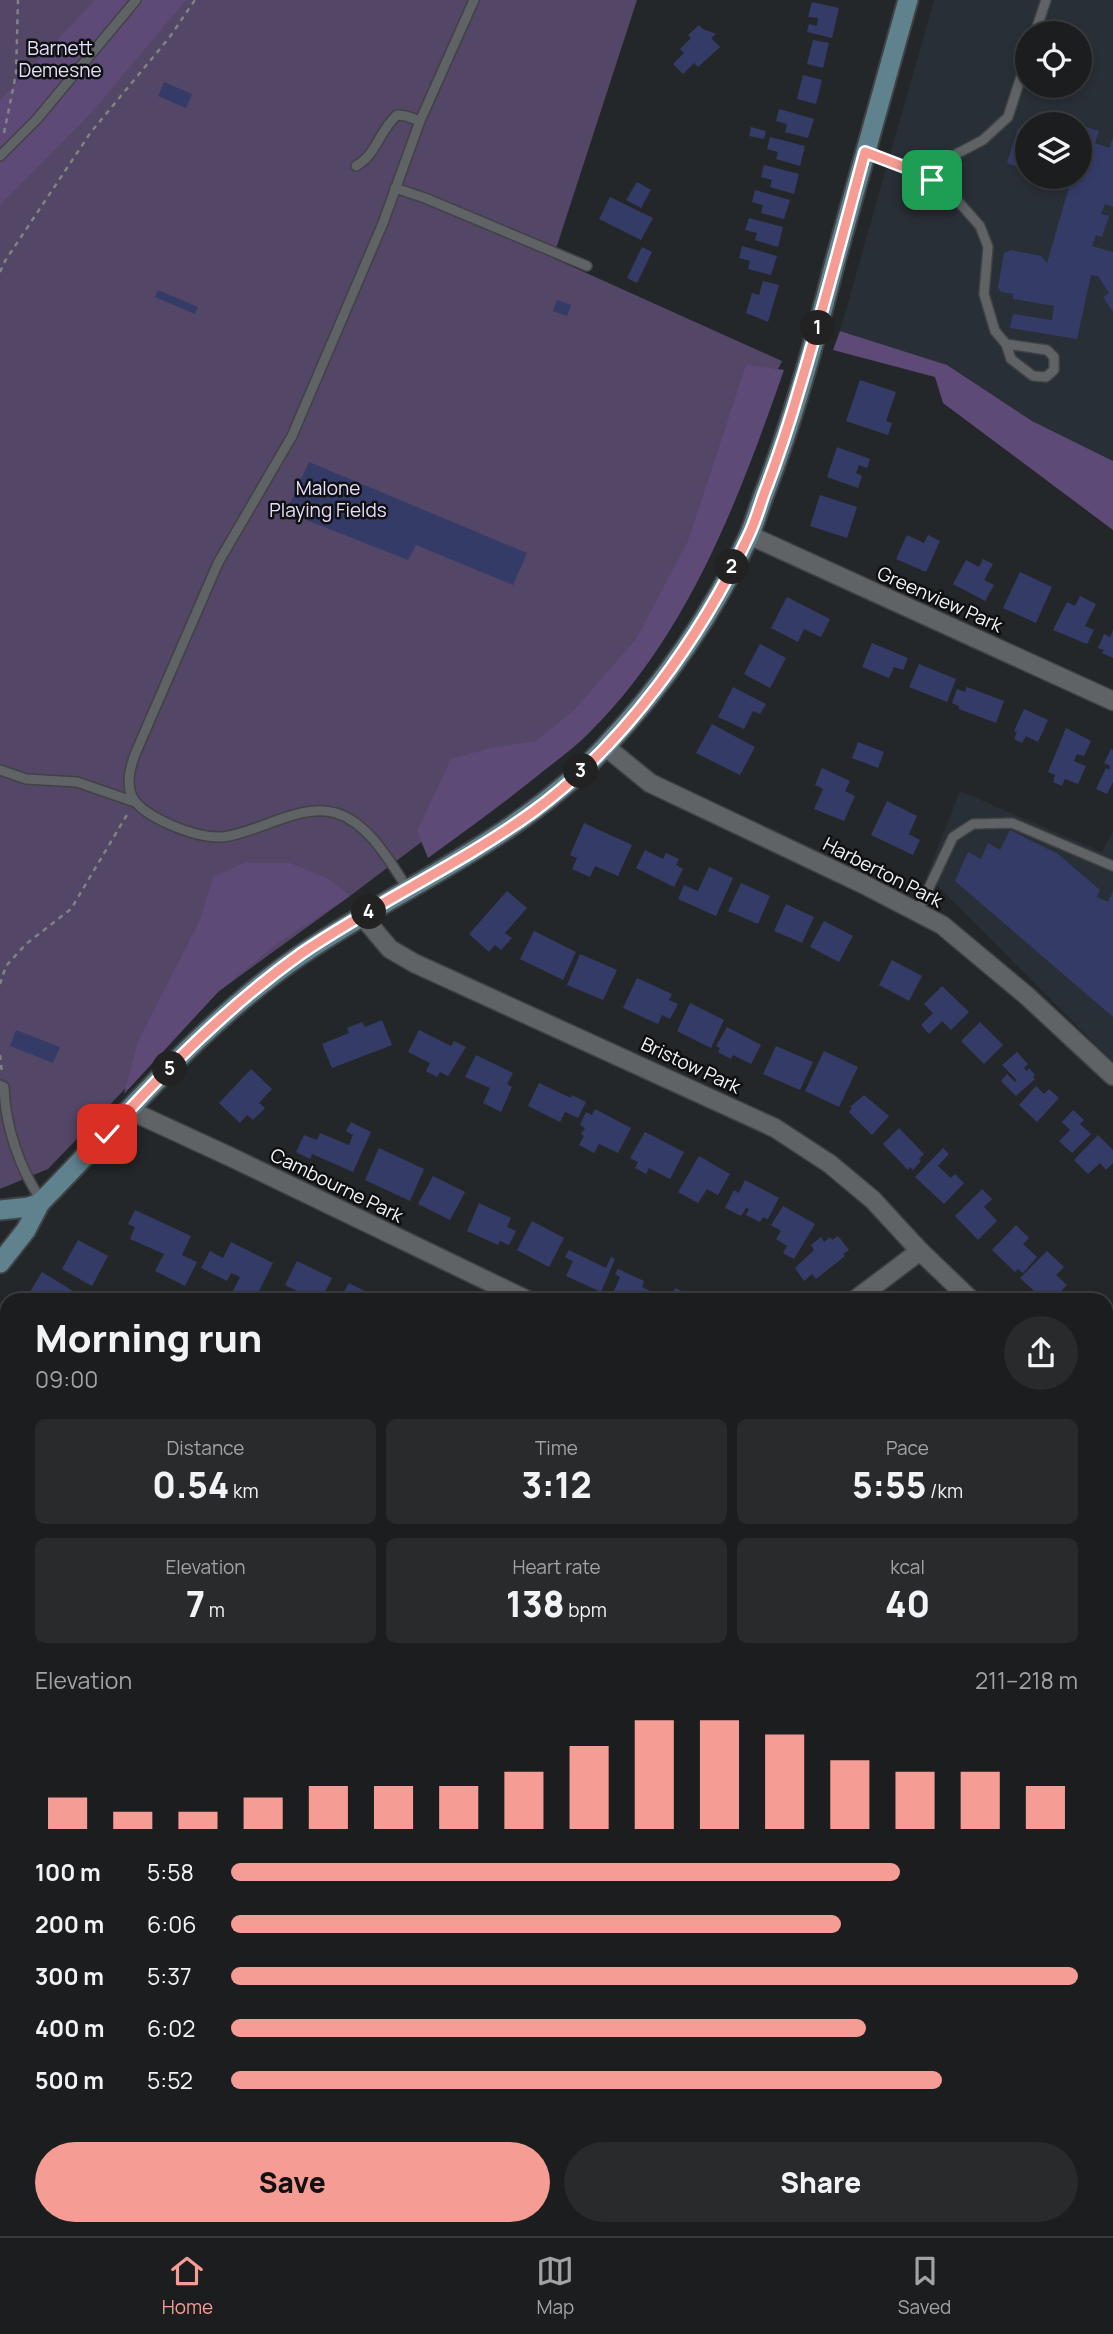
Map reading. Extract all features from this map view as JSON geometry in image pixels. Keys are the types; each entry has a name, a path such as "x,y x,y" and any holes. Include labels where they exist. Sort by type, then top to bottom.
{"main road":[{"path":"0,1264 26,1230 41,1202 208,1031 248,995 302,954 534,811 606,747 686,646 720,591 749,535 781,451 814,344 908,0"},
{"path":"0,1210 29,1207 41,1202"}],"street":[{"name":"Greenview Park","path":"749,535 1113,701"},
{"name":"Harberton Park","path":"606,747 650,783 863,884 942,925 1027,996 1113,1076"},
{"name":"Bristow Park","path":"362,916 390,949 414,963 775,1128 830,1164 873,1199 920,1251 964,1293"},
{"name":"Cambourne Park","path":"129,1110 512,1293"},
{"path":"864,1293 920,1251"}],"lane":[{"path":"0,156 37,119 136,0"},
{"path":"135,802 128,780 136,752 218,563 292,436 383,223 420,121 474,0"},
{"path":"1039,21 1046,0"},
{"path":"920,173 983,140 1008,117 1015,95"},
{"path":"356,166 368,159 387,123 397,115 420,121"},
{"path":"865,152 920,173 948,190 979,226 988,247 984,294 995,331 1006,344 1011,359 1033,376 1046,377 1054,370 1054,357 1047,349 1006,344"},
{"path":"396,188 587,266"},
{"path":"0,770 26,779 76,782 135,802 149,815 203,836 237,835 303,813 333,812 344,816 364,831 408,889"},
{"path":"917,912 953,837 972,824 1012,823 1113,866"},
{"path":"0,1085 4,1087 5,1107 18,1152 30,1184 41,1202"}],"path":[{"path":"3,134 16,74 18,0"},
{"path":"0,272 90,132 170,38 195,0"},
{"path":"0,984 6,966 26,944 71,909 135,802"}],"shaded area":[{"path":"934,0 1113,0 1113,461 1032,421 947,365 840,331"},
{"path":"960,791 1102,852 1113,831 1113,1062 927,875"}],"green space":[{"name":"Malone Playing Fields","path":"0,0 637,0 553,258 782,361 620,692 218,992 48,1169 0,1189"},
{"name":"Barnett Demesne","path":"95,0 186,0 92,112 0,205 0,100"},
{"path":"840,331 947,365 1032,421 1113,461 1113,530 943,403 935,377 833,350"},
{"path":"746,365 784,370 728,517 682,611 654,655 623,696 582,739 517,792 428,858 417,831 451,759 490,748 536,741 575,709 636,639 688,541"},
{"path":"244,863 290,863 329,879 350,896 277,944 218,992 124,1094 138,1041 200,920 213,877"}],"building":[{"path":"812,2 839,8 832,38 807,32 809,24 817,26 818,18 808,17"},
{"path":"699,25 716,34 711,38 720,47 698,67 694,63 683,74 673,64 684,53 680,49 691,38 688,35"},
{"path":"813,40 829,43 823,68 807,64"},
{"path":"803,75 822,80 816,104 797,99"},
{"path":"164,82 192,94 186,108 158,96"},
{"path":"779,109 814,119 808,138 785,132 787,124 776,121"},
{"path":"751,127 766,131 764,139 749,136"},
{"path":"1092,129 1099,131 1095,143 1109,148 1113,138 1113,207 1105,204 1101,214 1109,216 1102,237 1096,235 1092,246 1113,252 1113,312 1103,297 1109,293 1098,276 1091,275 1077,339 1010,328 1013,314 1052,320 1054,306 1013,299 1013,294 1001,292 998,287 1004,253 1011,250 1041,256 1047,263 1069,189 1092,189"},
{"path":"770,137 805,146 800,166 776,159 778,152 767,149"},
{"path":"1015,138 1015,166 1007,163"},
{"path":"764,165 799,174 794,194 770,187 772,180 761,177"},
{"path":"637,182 651,190 641,208 626,200"},
{"path":"755,190 790,200 784,219 761,213 763,205 752,202"},
{"path":"610,197 653,218 641,240 599,219"},
{"path":"749,218 783,227 778,247 755,240 757,233 745,230"},
{"path":"742,246 777,256 771,275 748,269 750,261 739,258"},
{"path":"642,247 652,252 637,283 627,278"},
{"path":"763,281 779,285 768,322 746,313 752,293 759,295"},
{"path":"158,290 198,307 195,314 155,297"},
{"path":"557,300 571,305 567,316 553,311"},
{"path":"860,380 896,392 886,421 892,423 888,435 846,421"},
{"path":"837,447 870,459 867,468 859,465 856,473 862,476 858,488 827,477"},
{"path":"309,462 527,553 513,585 416,545 408,560 286,512"},
{"path":"820,495 857,507 847,538 810,526"},
{"path":"907,535 924,543 928,535 940,541 926,572 896,559"},
{"path":"983,559 993,564 984,580 994,585 985,601 953,584 966,560 979,567"},
{"path":"1020,572 1052,587 1036,623 1003,608"},
{"path":"1080,596 1096,604 1085,626 1094,630 1087,644 1053,630 1067,602 1075,606"},
{"path":"787,597 830,619 821,637 804,629 798,642 771,628"},
{"path":"1113,630 1113,658 1098,648 1104,634 1110,637"},
{"path":"872,643 908,658 903,670 894,667 889,678 862,667"},
{"path":"760,644 786,658 770,688 744,674"},
{"path":"919,664 956,679 947,702 909,687"},
{"path":"733,687 766,704 760,714 753,711 744,729 718,717"},
{"path":"967,687 1004,701 996,723 959,709 959,706 952,703 957,689 965,692"},
{"path":"1024,709 1048,720 1038,742 1026,736 1022,743 1014,739 1017,732 1014,731"},
{"path":"712,724 755,747 740,775 696,753"},
{"path":"1066,728 1091,741 1084,756 1077,754 1074,761 1086,766 1078,784 1065,779 1062,786 1053,782 1055,775 1048,772"},
{"path":"858,742 884,752 878,768 852,758"},
{"path":"1111,749 1113,782 1107,794 1096,789 1106,768 1109,770 1110,766 1104,763"},
{"path":"822,768 850,781 845,791 855,796 844,821 814,809 823,789 815,785"},
{"path":"887,801 917,816 909,834 920,840 913,855 871,835"},
{"path":"584,823 632,845 618,876 595,866 590,877 572,869 577,858 570,855"},
{"path":"1010,830 1058,854 1100,890 1097,897 1108,902 1113,891 1113,1017 955,881 968,852 981,859 988,843 1000,850"},
{"path":"645,850 663,859 666,853 679,859 676,865 683,869 674,887 636,868"},
{"path":"709,867 733,878 716,916 678,899 684,885 698,891"},
{"path":"741,883 770,896 758,924 728,911"},
{"path":"507,891 527,908 505,933 512,938 501,950 495,945 489,952 469,934"},
{"path":"786,904 814,917 802,943 774,931"},
{"path":"824,921 853,936 839,962 810,947"},
{"path":"534,931 576,952 563,980 520,959"},
{"path":"580,954 617,970 603,1000 567,985"},
{"path":"892,960 922,976 909,1001 879,985"},
{"path":"637,978 672,994 669,1000 678,1004 670,1019 662,1015 658,1024 623,1008"},
{"path":"942,986 969,1012 951,1030 942,1021 929,1034 921,1025 933,1013 924,1004"},
{"path":"690,1003 724,1020 711,1048 677,1031"},
{"path":"382,1020 392,1045 332,1068 322,1044 349,1033 347,1028 362,1022 365,1027"},
{"path":"980,1022 1003,1045 984,1064 961,1041"},
{"path":"727,1027 761,1045 751,1064 733,1055 731,1059 718,1052 720,1048 716,1046"},
{"path":"16,1030 60,1047 53,1063 10,1046"},
{"path":"419,1030 451,1046 454,1041 466,1047 448,1076 440,1072 437,1077 426,1071 430,1063 408,1052"},
{"path":"776,1046 813,1062 800,1090 763,1074"},
{"path":"824,1051 858,1067 839,1107 805,1091"},
{"path":"1017,1052 1028,1064 1024,1068 1027,1071 1029,1068 1035,1079 1016,1096 1001,1081 1007,1074 1015,1082 1017,1080 1002,1065"},
{"path":"476,1055 513,1073 507,1084 512,1087 501,1112 483,1103 490,1088 465,1077"},
{"path":"251,1069 272,1089 259,1103 265,1108 253,1120 247,1115 240,1123 219,1103"},
{"path":"539,1083 586,1102 578,1118 565,1112 560,1122 528,1106"},
{"path":"1036,1086 1044,1094 1049,1089 1059,1098 1037,1122 1019,1105"},
{"path":"864,1095 889,1116 872,1135 849,1112 852,1108 850,1107"},
{"path":"595,1109 631,1128 618,1153 599,1144 594,1153 579,1145 585,1128 580,1125 586,1112 592,1115"},
{"path":"1073,1110 1084,1120 1080,1124 1091,1134 1072,1153 1059,1141 1070,1130 1062,1122"},
{"path":"351,1122 371,1132 353,1172 312,1154 310,1159 296,1152 304,1135 317,1140 320,1133 349,1145 353,1135 346,1131"},
{"path":"899,1128 924,1154 913,1170 910,1167 908,1170 883,1144"},
{"path":"645,1132 684,1152 670,1179 649,1168 646,1174 635,1168 638,1162 630,1158"},
{"path":"1098,1135 1113,1150 1113,1163 1106,1170 1100,1163 1088,1174 1074,1160"},
{"path":"379,1148 424,1169 410,1201 365,1180"},
{"path":"943,1148 949,1154 938,1166 951,1178 955,1174 964,1183 944,1204 915,1177"},
{"path":"699,1156 730,1174 718,1195 707,1189 698,1203 678,1192"},
{"path":"433,1176 465,1192 450,1220 418,1204"},
{"path":"745,1180 779,1198 768,1219 763,1217 760,1222 746,1215 749,1209 746,1208 741,1216 725,1208 734,1190 739,1193"},
{"path":"982,1189 992,1199 984,1207 997,1221 978,1240 955,1216"},
{"path":"479,1203 511,1218 507,1227 516,1231 509,1245 500,1241 498,1245 467,1231"},
{"path":"783,1206 815,1224 794,1259 783,1253 787,1246 776,1239 781,1231 771,1225"},
{"path":"135,1210 191,1236 182,1255 197,1262 185,1286 155,1271 164,1254 130,1239 135,1227 128,1224"},
{"path":"532,1221 564,1238 549,1267 517,1250"},
{"path":"1016,1225 1029,1238 1023,1244 1037,1257 1023,1273 1018,1269 1015,1272 992,1250"},
{"path":"838,1236 849,1250 843,1254 845,1256 816,1279 812,1274 804,1281 795,1268 814,1250 811,1245 821,1237 824,1242 830,1237 832,1240"},
{"path":"78,1240 108,1256 92,1286 62,1269"},
{"path":"231,1242 273,1263 258,1293 237,1293 233,1291 240,1277 231,1273 227,1281 201,1268 210,1251 223,1258"},
{"path":"569,1250 606,1268 611,1257 615,1259 601,1292 566,1276 573,1261 565,1257"},
{"path":"1047,1251 1064,1267 1056,1275 1067,1285 1059,1293 1036,1293 1020,1278"},
{"path":"297,1261 332,1278 324,1293 301,1293 285,1285"},
{"path":"618,1269 644,1281 642,1287 650,1291 649,1293 613,1293 620,1277 615,1274"},
{"path":"42,1272 73,1291 72,1293 29,1293"},
{"path":"349,1283 368,1293 343,1293"},
{"path":"675,1288 686,1293 672,1293"}],"route":[{"path":"107,1134 208,1031 248,995 302,954 534,811 606,747 686,646 720,591 749,535 781,451 814,344 865,152 932,180"}]}
